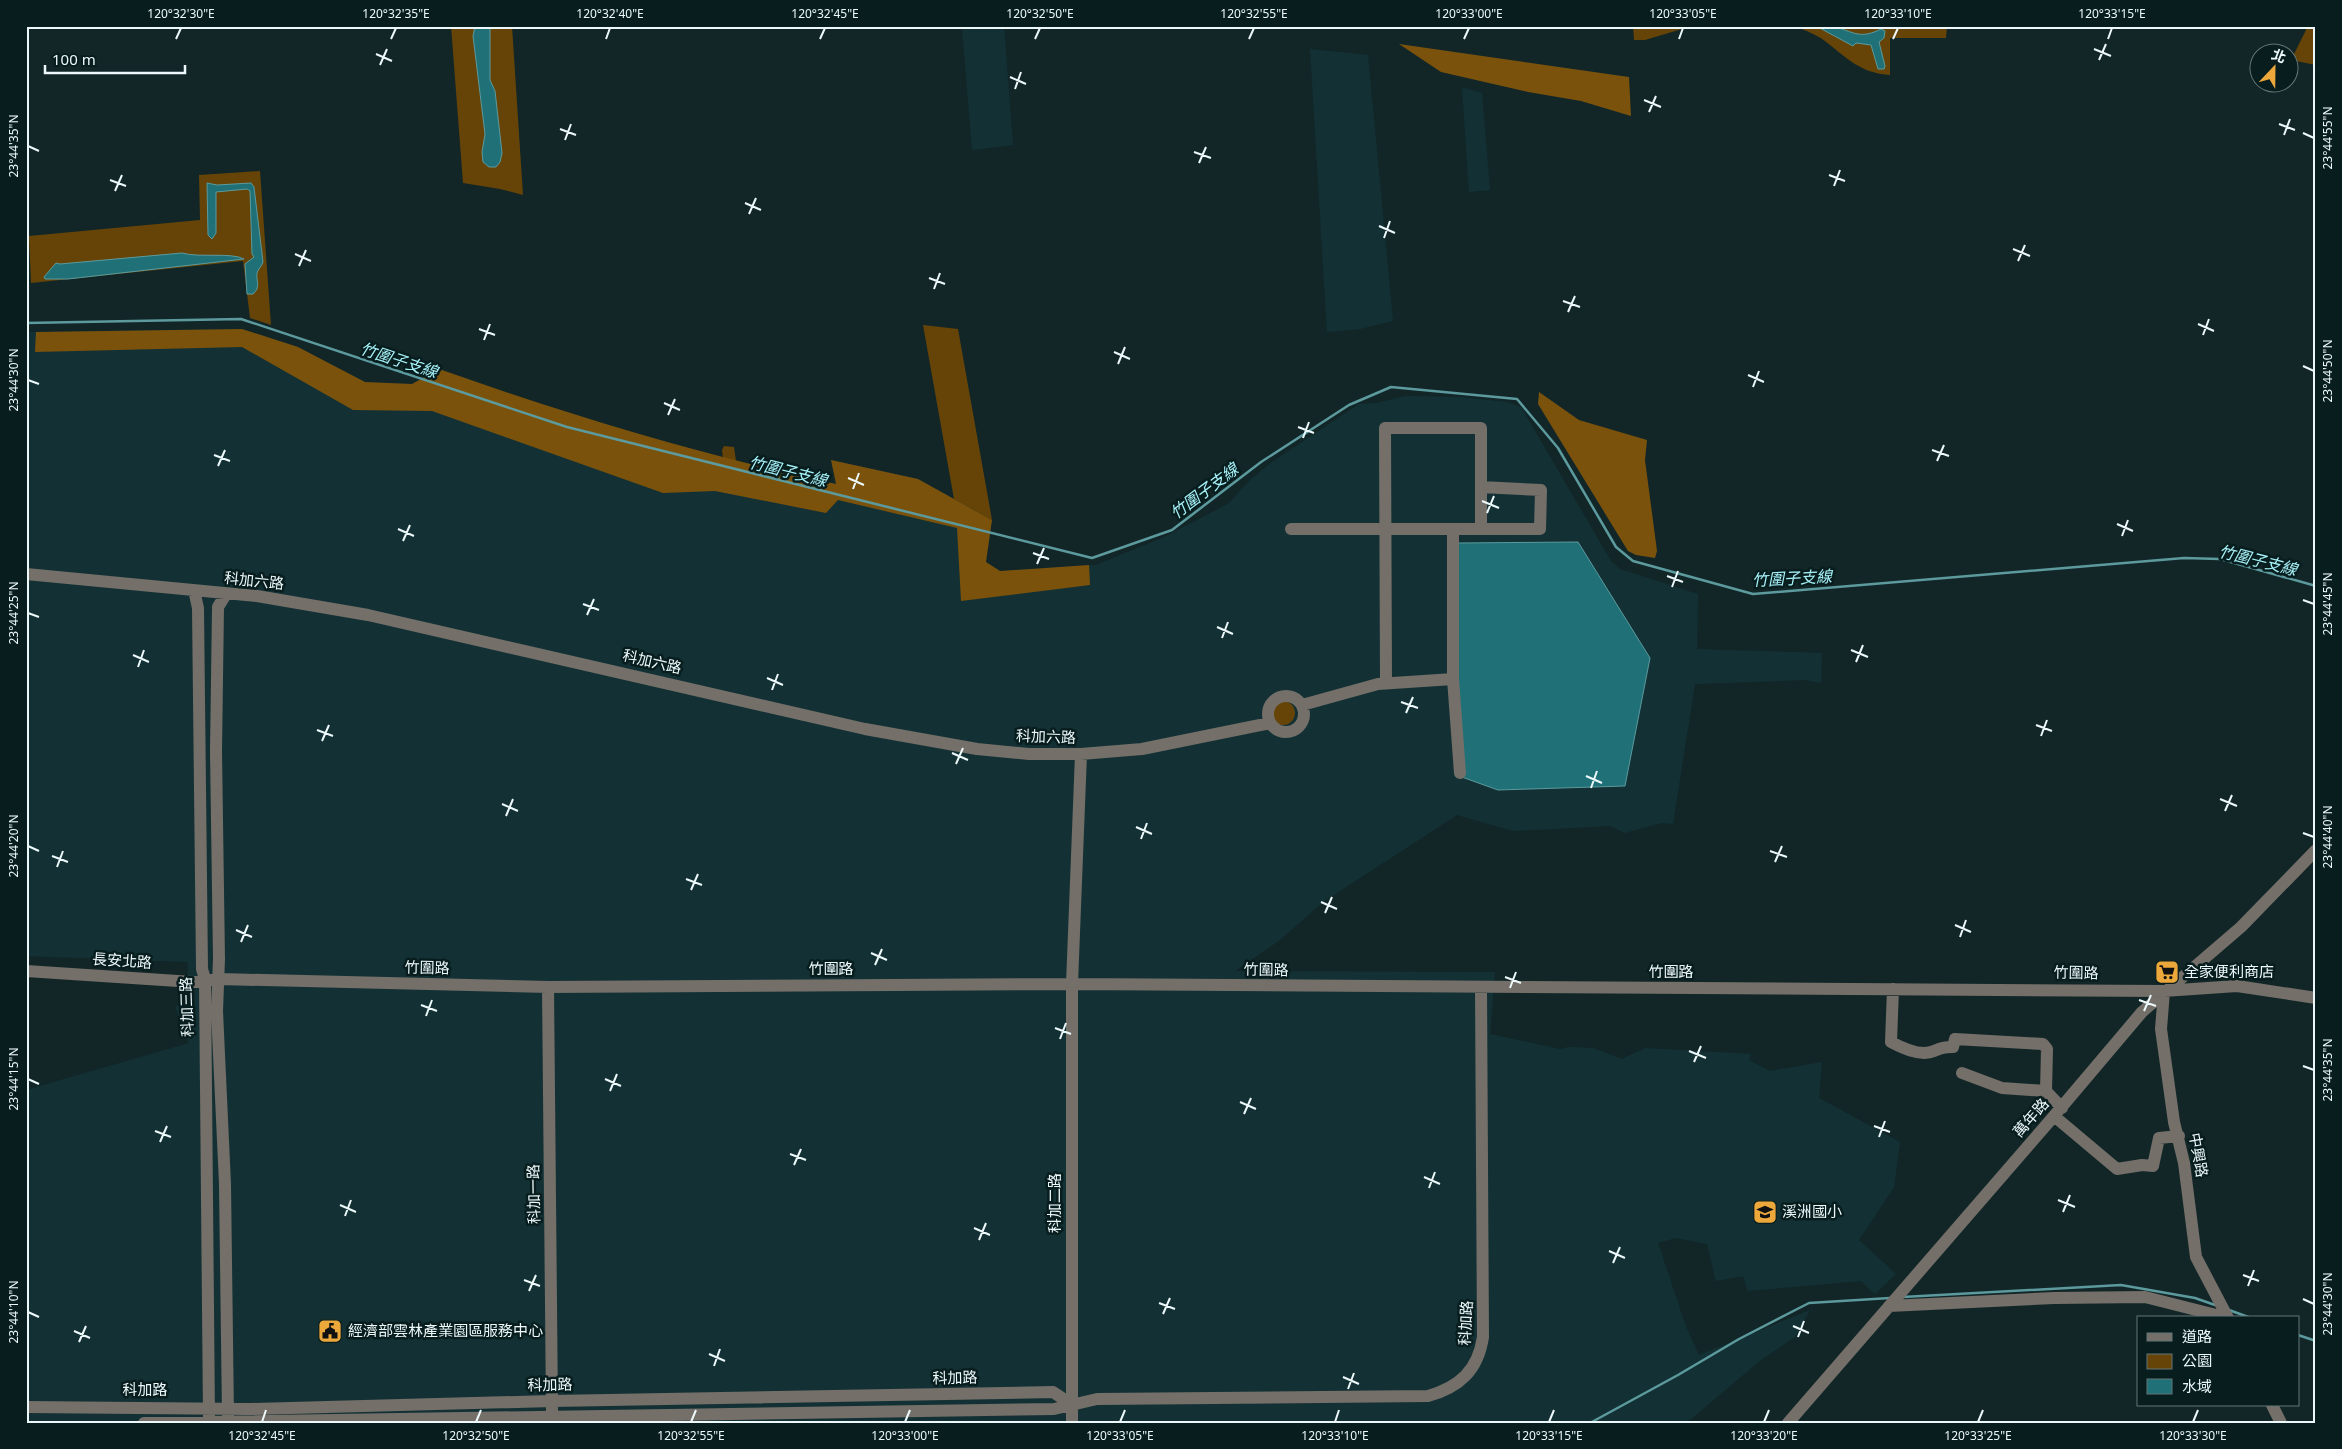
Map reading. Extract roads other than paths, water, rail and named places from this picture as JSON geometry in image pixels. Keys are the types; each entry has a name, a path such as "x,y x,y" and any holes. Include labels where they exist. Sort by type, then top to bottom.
{"street":[{"path":"1386,683 1385,428 1481,428 1481,529"},
{"path":"1291,529 1540,530 1541,490 1481,487"},
{"path":"1453,529 1453,679 1460,773"},
{"name":"科加六路","path":"26,574 257,596 368,615 921,740 977,749 1081,754 1142,749 1270,723"},
{"name":"科加三路","path":"194,590 198,608 202,969 213,979 217,1011 225,1184 228,1423"},
{"name":"科加三路","path":"209,1423 218,607 226,594"},
{"path":"1302,705 1386,683 1453,679"},
{"path":"1283,695 1294,697 1302,705 1304,717 1302,723 1292,731 1279,731 1270,723 1267,711 1277,697 1283,695"},
{"name":"科加二路","path":"1072,1423 1072,984 1081,754"},
{"name":"萬年路","path":"1788,1423 2058,1112 2142,1012 2241,926 2316,850"},
{"name":"長安北路","path":"26,970 193,982 213,979"},
{"name":"竹圍路","path":"213,979 548,987 1072,984 2164,991 2238,986 2316,998"},
{"name":"科加一路","path":"548,987 552,1418"},
{"name":"科加路","path":"144,1423 1054,1409 1097,1399 1428,1396 1446,1390 1462,1379 1480,1356 1484,1332 1481,988"},
{"path":"1893,989 1891,1042 1906,1050 1933,1052 1940,1047 1953,1047 1955,1039 2043,1044 2047,1049 2046,1091 2058,1112 2117,1169 2142,1165 2153,1166 2159,1138 2179,1136"},
{"name":"中興路","path":"2164,991 2161,1028 2196,1257 2225,1313"},
{"path":"1962,1073 2002,1088 2046,1091"},
{"path":"1894,1300 2145,1297 2225,1313"},
{"name":"科加路","path":"26,1407 185,1406 209,1409 1053,1392 1071,1404"},
{"path":"2272,1406 2281,1423"}],"water":[{"path":"475,26 490,26 490,80 495,91 502,153 500,162 496,167 489,167 483,162 482,152 485,134 473,36"},
{"path":"1816,26 1834,26 1858,34 1868,34 1881,29 1885,31 1884,38 1879,42 1885,66 1884,69 1878,69 1871,45 1856,43 1853,46"},
{"path":"207,183 217,185 251,183 254,187 263,262 257,273 258,287 253,294 247,294 245,264 254,257 252,254 250,191 247,189 216,192 216,233 212,239 208,235"},
{"path":"182,253 231,256 244,259 68,279 45,279 44,277 56,263"},
{"path":"1578,542 1650,658 1625,786 1498,790 1459,776 1456,543"}],"waterway":[{"name":"竹圍子支線","path":"26,323 241,319 567,427 1092,558 1172,530 1261,462 1349,405 1391,387 1517,399 1558,448 1616,547 1633,561 1753,594 2184,558 2220,559 2316,586"},
{"path":"1903,1297 2121,1285 2195,1298 2215,1305"},
{"path":"1590,1423 1739,1339 1809,1303 1890,1298"},
{"path":"2229,1310 2246,1316"},
{"path":"2300,1336 2316,1341"}],"place":[{"name":"全家便利商店","path":"2167,972"},
{"name":"溪洲國小","path":"1765,1212"},
{"name":"經濟部雲林產業園區服務中心","path":"330,1331"}]}
